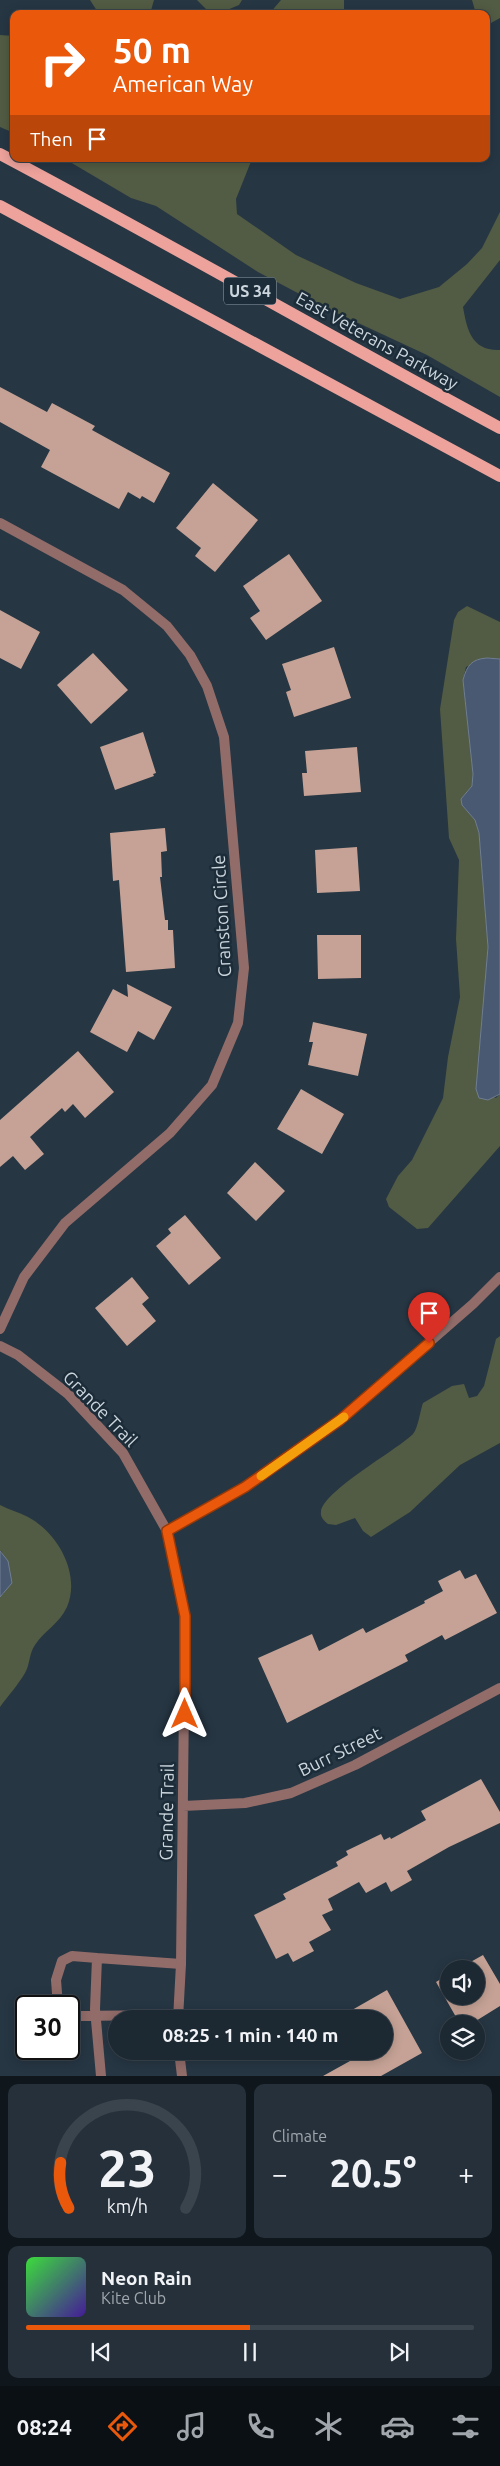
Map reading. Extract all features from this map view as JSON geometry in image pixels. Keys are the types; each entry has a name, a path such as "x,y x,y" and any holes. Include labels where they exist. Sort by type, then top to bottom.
{"main road":[{"name":"East Veterans Parkway","path":"15,162 153,235 208,268 500,428"},
{"name":"US 34","path":"0,206 500,476"}],"street":[{"name":"Cranston Circle","path":"0,523 123,590 167,626 190,655 207,686 224,737 244,968 238,1024 212,1086 170,1133 65,1223 24,1277 0,1328"},
{"path":"167,1531 245,1487 340,1420 474,1304 500,1277"},
{"name":"Grande Trail","path":"0,1346 18,1355 68,1394 123,1453 167,1531 185,1616 181,1964 178,2010"},
{"name":"Burr Street","path":"183,1806 245,1803 291,1793 355,1764 500,1688"},
{"path":"57,1995 56,1980 62,1961 72,1956 181,1964"},
{"path":"97,1958 96,2016 101,2076"},
{"path":"80,2016 108,2016"},
{"path":"180,2060 182,2076"}],"green space":[{"path":"90,0 154,0 151,10 96,10"},
{"path":"197,0 242,0 239,5 227,10 206,9"},
{"path":"281,0 344,0 344,10 272,10"},
{"path":"472,0 500,0 500,18 491,23 490,10 475,10"},
{"path":"0,35 10,36 10,131 0,127"},
{"path":"70,162 251,162 236,199 237,214 296,255 356,283 400,299 439,287 467,264 482,248 500,212 500,260 463,307 469,331 477,343 483,347 500,350 500,397 427,355 326,308 258,272 156,206 131,198"},
{"path":"467,606 500,622 500,659 487,658 466,667 463,680 473,774 472,786 461,799 462,805 475,820 479,833 488,947 476,1089 496,1098 500,1094 500,1146 428,1228 417,1229 389,1207 386,1199 398,1176 412,1160 443,1098 448,1057 460,997 456,939 459,860 449,838 440,709 454,620 458,612"},
{"path":"500,1336 500,1443 460,1465 410,1512 371,1537 363,1531 355,1518 336,1525 325,1522 321,1514 324,1504 346,1483 414,1433 423,1403 452,1386 464,1384 469,1398 477,1396 484,1386 496,1339"},
{"path":"0,1505 28,1517 49,1533 64,1556 69,1568 71,1594 64,1613 35,1645 25,1673 0,1707 0,1597 4,1593 2,1552 0,1551"}],"water":[{"path":"487,658 500,659 500,1094 488,1100 479,1098 476,1089 488,947 479,833 475,820 462,805 461,799 472,786 473,774 463,680 466,670 474,661"},
{"path":"0,1551 8,1561 12,1583 0,1597"}],"building":[{"path":"0,387 47,412 52,403 95,426 92,430 170,473 154,503 142,496 140,499 128,492 119,509 41,467 50,450 0,422"},
{"path":"213,483 258,520 215,572 195,556 201,548 176,528"},
{"path":"289,554 322,601 266,640 250,618 260,611 243,586"},
{"path":"0,610 40,632 21,669 0,658"},
{"path":"334,647 351,698 294,717 286,692 291,690 282,664"},
{"path":"93,653 128,690 91,724 57,685"},
{"path":"143,732 156,773 153,774 154,776 115,790 100,747"},
{"path":"357,747 361,792 304,796 302,773 307,773 305,751"},
{"path":"165,828 167,851 161,852 162,877 160,877 165,920 168,920 168,930 173,930 175,968 126,972 119,880 113,881 110,833"},
{"path":"357,847 360,891 317,893 315,850"},
{"path":"317,935 361,935 361,978 318,979"},
{"path":"127,984 172,1007 154,1040 138,1031 127,1052 90,1032 113,989 128,997"},
{"path":"313,1022 367,1034 358,1076 308,1065 313,1042 309,1042"},
{"path":"78,1051 114,1092 85,1118 73,1104 65,1112 62,1108 30,1137 44,1154 25,1170 13,1156 0,1167 0,1120"},
{"path":"301,1089 344,1114 322,1154 277,1129"},
{"path":"255,1162 285,1191 256,1221 227,1193"},
{"path":"185,1215 221,1258 189,1285 156,1246 171,1233 168,1229"},
{"path":"132,1277 149,1298 142,1304 156,1321 127,1346 95,1308"},
{"path":"460,1570 465,1579 476,1574 497,1613 445,1640 442,1635 405,1655 408,1661 287,1723 258,1658 312,1634 319,1651 363,1628 366,1633 425,1603 424,1601 443,1591 438,1581"},
{"path":"481,1779 500,1812 500,1823 449,1847 407,1871 412,1880 391,1892 386,1882 366,1893 359,1882 328,1899 333,1910 322,1915 331,1930 309,1942 314,1951 293,1962 288,1953 276,1959 254,1915 286,1899 283,1894 338,1866 336,1862 348,1855 346,1851 381,1834 384,1840 390,1837 391,1839 426,1820 421,1811"},
{"path":"483,1955 500,1984 500,2006 485,2015 455,2015 449,2005 485,2005 485,1960 474,1960"},
{"path":"440,1980 440,1989 436,1982"},
{"path":"387,1990 422,2053 381,2076 323,2076 352,2060 393,2060 393,2010 352,2010"}],"slow traffic":[{"path":"261,1476 344,1417"}],"route":[{"path":"185,1714 185,1616 167,1531 245,1487 340,1420 429,1343"}]}
